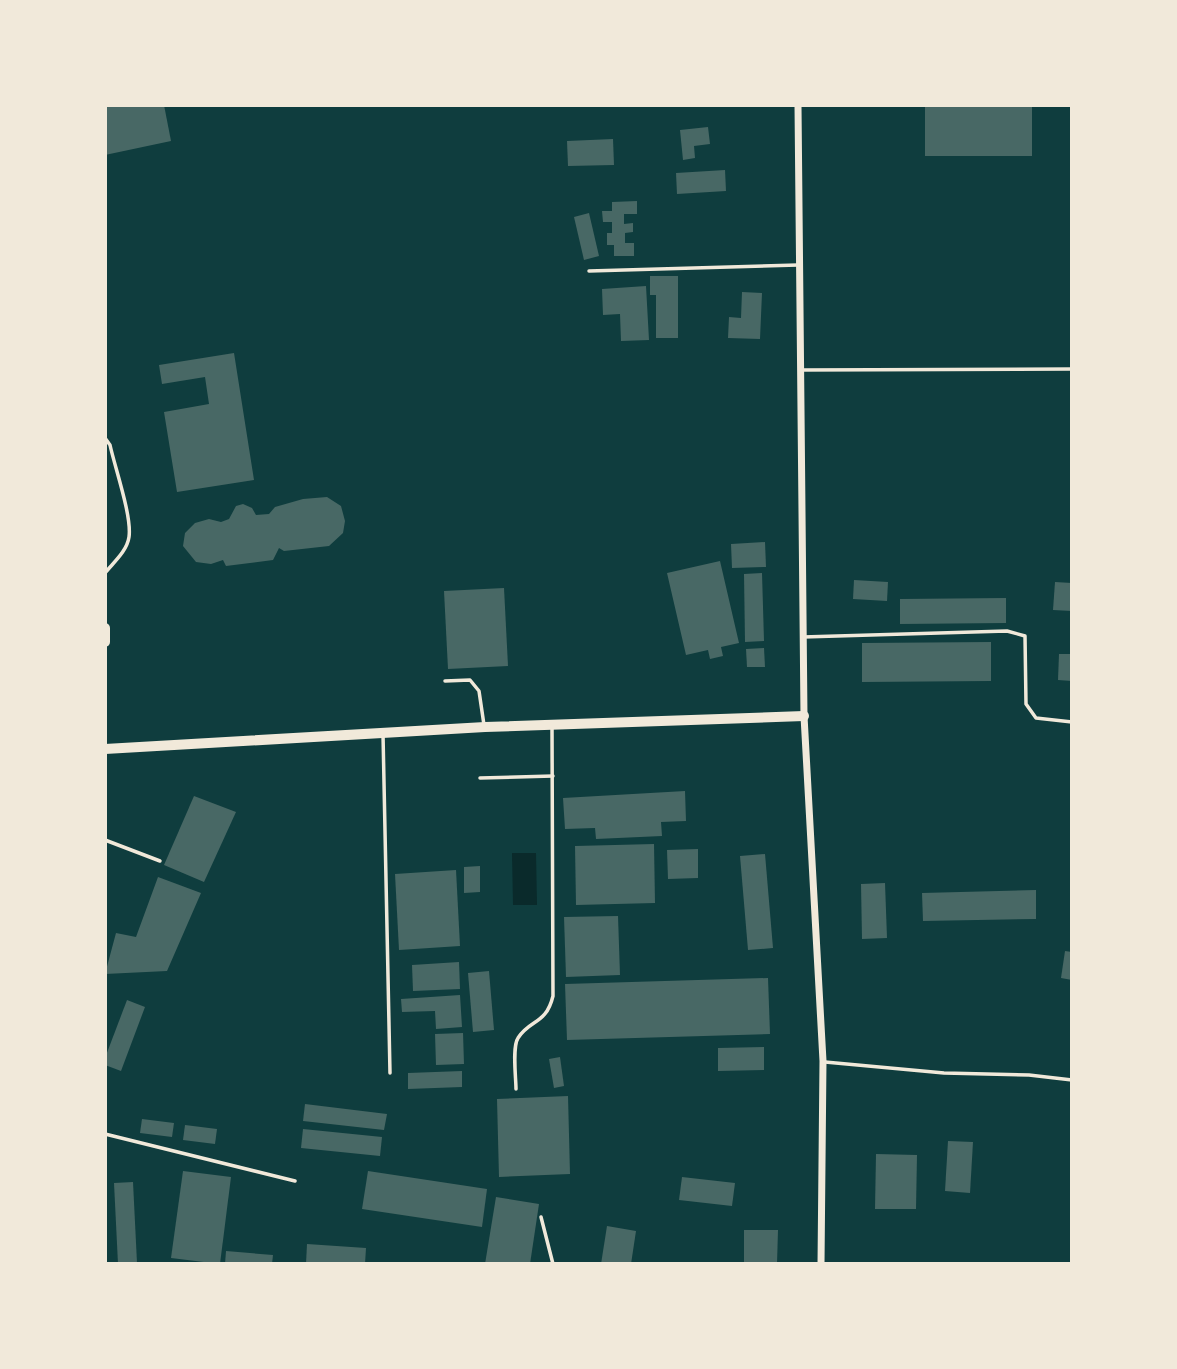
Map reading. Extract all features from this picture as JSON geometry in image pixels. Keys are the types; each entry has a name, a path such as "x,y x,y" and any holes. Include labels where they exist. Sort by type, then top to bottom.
{"street":[{"path":"798,105 804,716 823,1061 821,1264"},
{"path":"105,628 105,642"},
{"path":"105,749 485,727 804,716"}],"lane":[{"path":"589,271 798,265"},
{"path":"799,370 1072,369"},
{"path":"105,438 110,445 129,538 124,551 105,573"},
{"path":"803,637 1007,631 1025,636 1026,704 1036,718 1072,722"},
{"path":"445,681 470,680 479,691 485,727"},
{"path":"516,1089 515,1045 518,1037 547,1014 553,996 552,725"},
{"path":"383,734 390,1073"},
{"path":"480,778 552,776"},
{"path":"105,840 160,861"},
{"path":"823,1061 944,1073 1028,1075 1072,1080"},
{"path":"105,1134 295,1181"},
{"path":"541,1217 553,1264"}],"water":[{"path":"512,853 536,853 537,905 513,905"}],"building":[{"path":"105,105 164,105 171,141 105,155"},
{"path":"925,105 1032,105 1032,156 925,156"},
{"path":"708,127 710,144 694,146 695,158 683,160 680,130"},
{"path":"613,139 614,165 568,166 567,141"},
{"path":"725,170 726,191 677,194 676,173"},
{"path":"637,201 637,214 624,214 624,224 633,223 633,232 625,233 625,243 634,243 634,256 614,256 614,245 607,245 607,233 612,233 612,222 603,222 602,211 612,211 612,202"},
{"path":"589,213 599,256 584,260 574,217"},
{"path":"650,276 678,276 678,338 656,338 656,295 650,295"},
{"path":"646,286 649,340 621,341 620,314 603,315 602,289"},
{"path":"742,292 762,293 760,339 728,338 729,317 741,318"},
{"path":"234,353 254,480 177,492 164,412 209,404 205,377 162,384 159,365"},
{"path":"327,497 341,506 345,521 343,533 329,546 284,551 279,548 273,560 226,566 223,560 211,564 196,562 183,546 185,533 195,523 209,519 221,522 229,519 236,506 243,504 252,508 256,515 269,514 275,507 303,499"},
{"path":"765,542 766,567 732,568 731,544"},
{"path":"720,561 739,643 721,647 723,656 710,659 708,650 686,655 667,573"},
{"path":"762,573 764,641 745,642 744,574"},
{"path":"854,580 888,582 887,601 853,599"},
{"path":"1055,582 1072,583 1072,611 1053,610"},
{"path":"504,588 508,666 448,669 444,591"},
{"path":"1006,598 1006,623 900,624 900,599"},
{"path":"991,642 991,681 862,682 862,643"},
{"path":"764,648 765,667 747,667 746,649"},
{"path":"1059,654 1072,654 1072,681 1058,680"},
{"path":"685,791 686,821 661,822 662,836 596,839 595,828 565,829 563,798"},
{"path":"194,796 236,812 204,882 164,865"},
{"path":"654,844 655,903 576,905 575,846"},
{"path":"698,849 698,878 668,879 667,850"},
{"path":"765,854 773,948 748,950 740,856"},
{"path":"480,866 480,892 464,893 464,867"},
{"path":"456,870 460,946 399,950 395,874"},
{"path":"158,877 201,893 167,971 105,974 116,933 136,937"},
{"path":"885,883 887,938 862,939 861,884"},
{"path":"1036,890 1036,919 923,921 922,893"},
{"path":"618,916 620,975 566,977 564,917"},
{"path":"1065,951 1072,952 1072,980 1061,978"},
{"path":"459,962 460,989 413,991 412,965"},
{"path":"489,971 494,1030 473,1032 468,973"},
{"path":"768,978 770,1034 567,1040 565,984"},
{"path":"460,995 462,1027 436,1029 435,1011 402,1012 401,999"},
{"path":"127,1000 145,1007 121,1071 105,1065 105,1058"},
{"path":"463,1033 464,1064 436,1065 435,1034"},
{"path":"764,1047 764,1070 718,1071 718,1048"},
{"path":"560,1057 564,1086 554,1088 549,1059"},
{"path":"462,1071 462,1087 408,1089 408,1073"},
{"path":"568,1096 570,1174 499,1177 497,1099"},
{"path":"305,1104 387,1114 384,1130 303,1121"},
{"path":"142,1119 174,1123 172,1137 140,1133"},
{"path":"185,1125 217,1129 215,1144 183,1140"},
{"path":"303,1129 382,1137 380,1156 301,1148"},
{"path":"948,1141 973,1142 970,1193 945,1191"},
{"path":"876,1154 917,1155 916,1209 875,1209"},
{"path":"183,1171 231,1177 220,1264 171,1258"},
{"path":"368,1171 487,1189 482,1227 362,1209"},
{"path":"682,1177 735,1183 732,1206 679,1200"},
{"path":"133,1182 137,1263 118,1264 114,1183"},
{"path":"496,1197 539,1204 530,1264 485,1264"},
{"path":"607,1226 636,1231 631,1264 601,1264"},
{"path":"744,1230 778,1230 777,1264 744,1264"},
{"path":"307,1244 366,1248 365,1264 306,1264"},
{"path":"226,1251 273,1255 272,1264 225,1264"}]}
